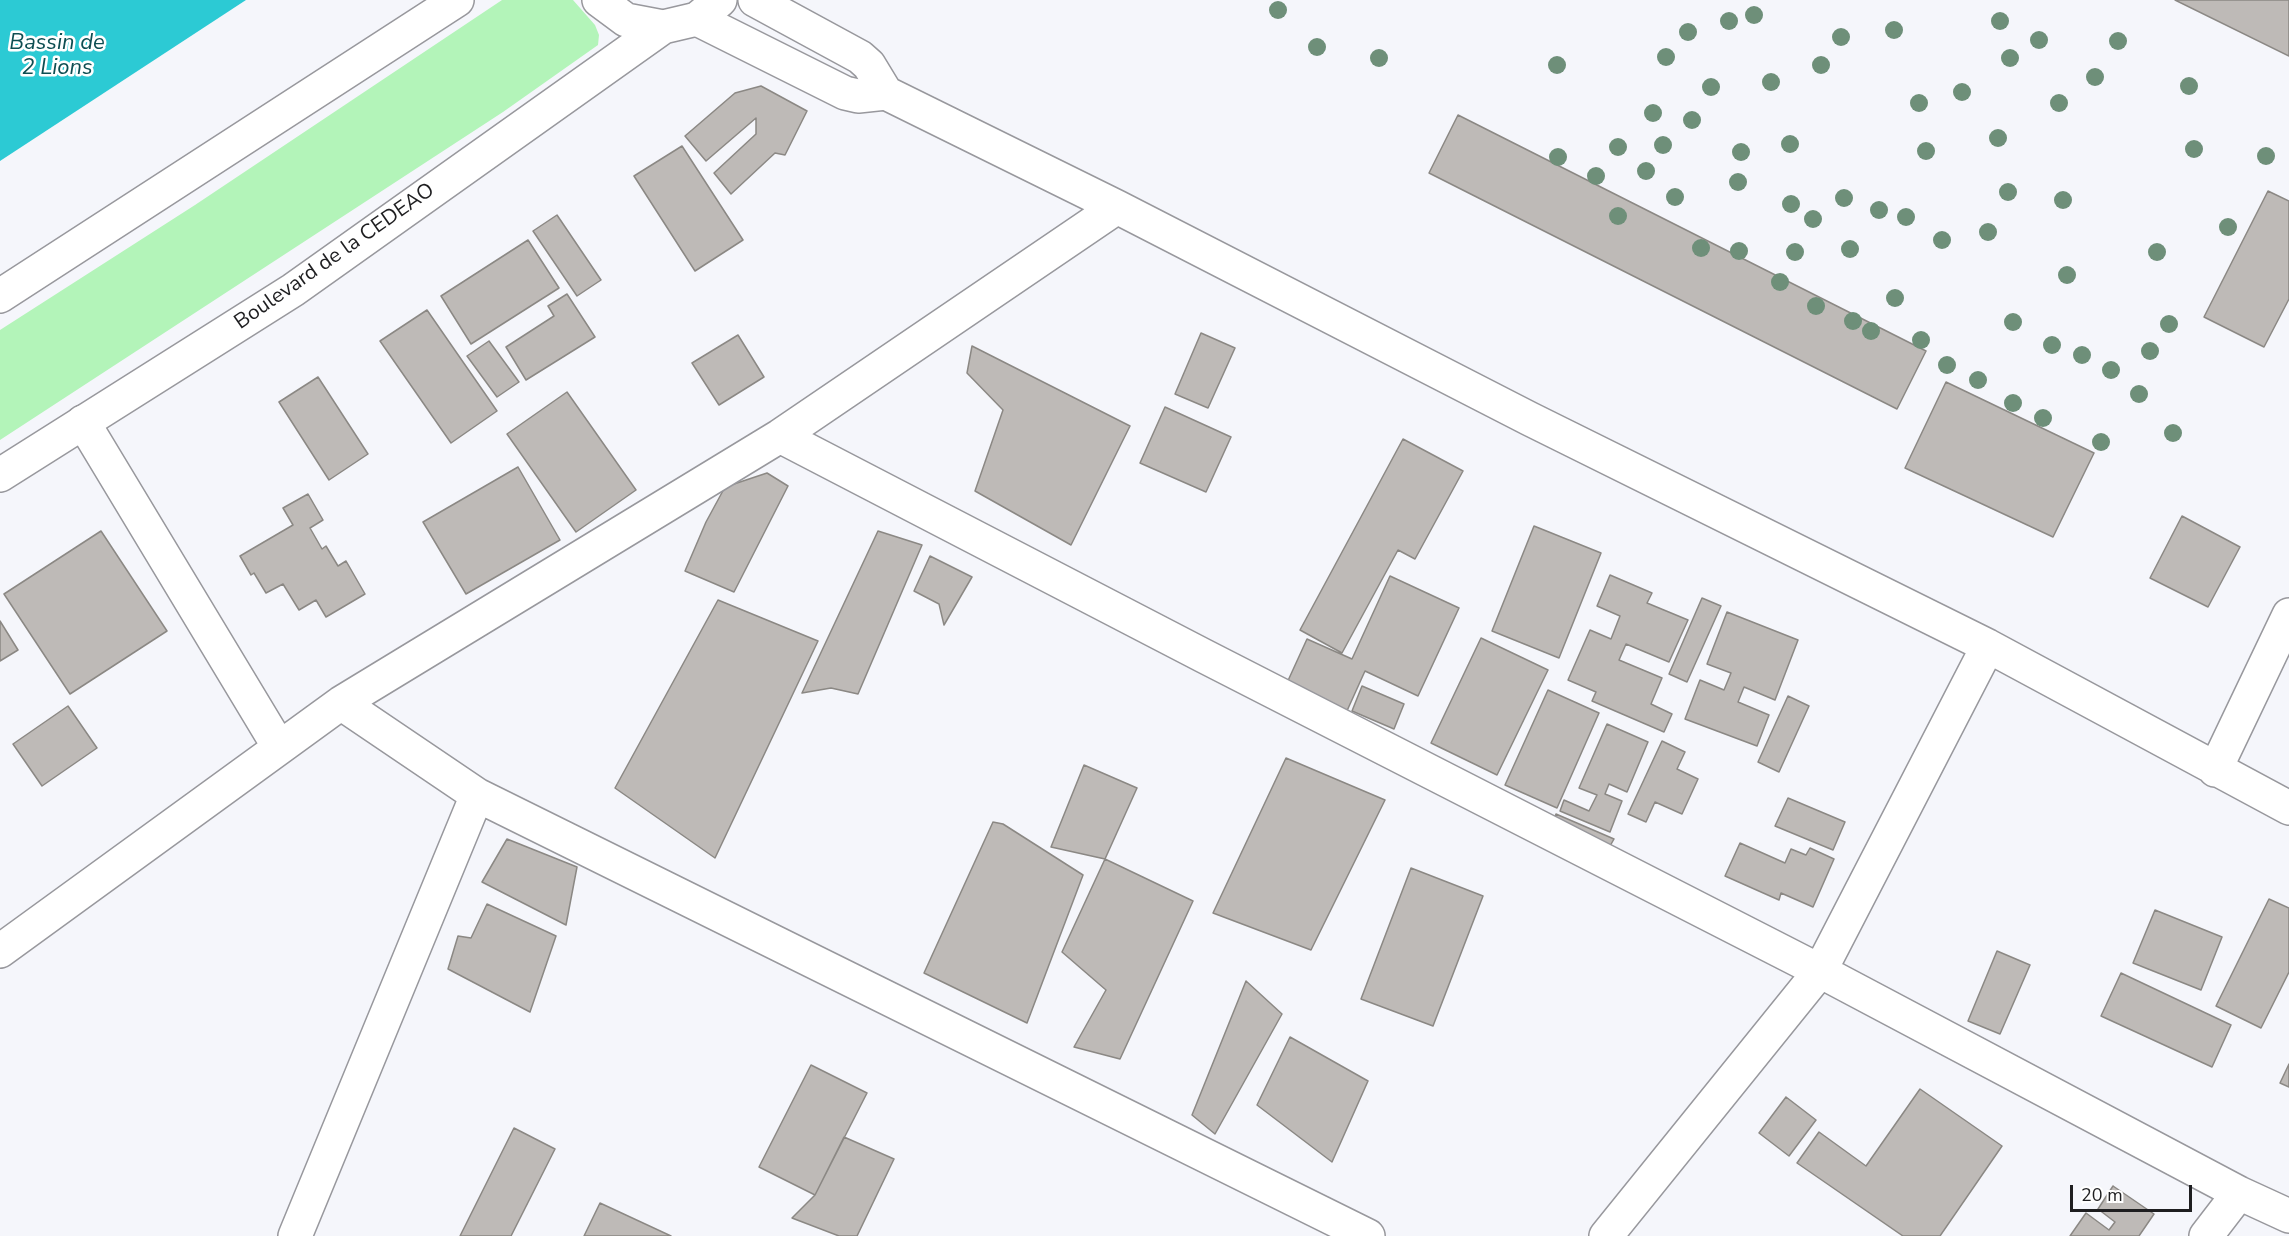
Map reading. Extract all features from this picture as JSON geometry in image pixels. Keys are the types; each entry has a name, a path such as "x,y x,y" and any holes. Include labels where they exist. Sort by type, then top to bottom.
{"street":[{"path":"0,296 457,0"},
{"path":"599,0 626,20 663,27 709,9 845,93 858,96 886,93 1117,207 1530,419 1988,646 2214,770 2289,808"},
{"path":"755,0 860,57 869,65 886,93"},
{"name":"Boulevard de la CEDEAO","path":"0,475 293,290 663,27"},
{"path":"0,951 341,703 780,436 1117,207"},
{"path":"83,422 279,747"},
{"path":"780,436 1213,661 1820,971 2239,1193 2289,1216"},
{"path":"2214,770 2289,615"},
{"path":"1606,1236 1820,971 1988,646"},
{"path":"341,703 477,795 1368,1236"},
{"path":"306,1232 477,795"},
{"path":"2206,1236 2239,1193"}],"green space":[{"path":"502,0 573,0 595,25 599,35 598,45 503,112 0,440 0,330 195,205"}],"water":[{"name":"Bassin de 2 Lions","path":"0,0 246,0 0,161"}],"building":[{"path":"2175,0 2289,0 2289,56"},
{"path":"761,86 807,111 785,155 775,153 731,194 714,173 756,134 756,118 706,161 685,136 735,93"},
{"path":"1458,115 1926,351 1897,409 1429,173"},
{"path":"682,146 743,240 695,271 634,176"},
{"path":"2268,191 2289,201 2289,299 2264,347 2204,317"},
{"path":"557,215 601,280 577,296 533,231"},
{"path":"528,240 559,288 471,344 441,296"},
{"path":"567,294 595,337 526,380 506,347 554,316 548,306"},
{"path":"427,310 497,411 451,443 380,341"},
{"path":"1201,333 1235,348 1208,408 1175,394"},
{"path":"738,335 764,377 719,405 692,363"},
{"path":"489,341 519,382 497,397 467,356"},
{"path":"972,346 1130,426 1071,545 975,491 1003,410 967,373"},
{"path":"318,377 368,454 329,480 279,402"},
{"path":"1946,382 2094,453 2053,537 1905,468"},
{"path":"567,392 636,490 576,532 507,434"},
{"path":"1165,407 1231,437 1206,492 1140,463"},
{"path":"1403,439 1463,471 1415,559 1398,550 1342,653 1300,630"},
{"path":"518,467 560,540 466,594 423,522"},
{"path":"767,473 788,486 734,592 685,571 706,522 725,487"},
{"path":"308,494 323,520 310,528 322,549 326,546 338,566 346,561 365,594 326,617 316,600 299,610 283,584 266,593 254,573 251,575 240,556 293,525 283,508"},
{"path":"2182,516 2240,547 2208,607 2150,578"},
{"path":"1534,526 1601,553 1559,658 1492,631"},
{"path":"101,531 167,631 70,694 4,594"},
{"path":"878,531 922,545 858,694 831,688 802,693"},
{"path":"930,556 972,577 944,625 939,604 914,591"},
{"path":"1610,575 1652,593 1647,603 1688,620 1669,662 1626,644 1619,660 1662,678 1651,704 1672,714 1664,732 1592,701 1596,692 1568,680 1590,630 1611,639 1620,616 1597,606"},
{"path":"1390,576 1459,608 1418,696 1365,671 1346,713 1286,685 1307,639 1352,659"},
{"path":"1702,598 1721,606 1687,682 1669,674"},
{"path":"718,600 818,641 715,858 615,788"},
{"path":"1727,612 1798,640 1775,700 1744,687 1738,702 1769,715 1757,746 1685,719 1700,680 1724,690 1731,673 1707,664"},
{"path":"0,621 18,650 0,661"},
{"path":"1481,638 1548,670 1497,775 1431,743"},
{"path":"1362,686 1404,704 1394,729 1352,711"},
{"path":"1548,690 1599,713 1557,808 1505,785"},
{"path":"1788,696 1809,706 1779,772 1758,762"},
{"path":"68,706 97,748 42,786 13,744"},
{"path":"1607,724 1648,742 1627,792 1609,784 1605,794 1622,801 1610,832 1560,811 1564,800 1589,811 1597,795 1579,788"},
{"path":"1662,741 1685,752 1677,769 1698,779 1682,814 1655,802 1646,822 1628,814"},
{"path":"1286,758 1385,800 1311,950 1213,913"},
{"path":"1084,765 1137,788 1105,859 1051,847"},
{"path":"1788,798 1845,822 1833,850 1775,826"},
{"path":"1556,814 1614,839 1610,846 1553,822"},
{"path":"993,822 1003,824 1083,875 1027,1023 924,973"},
{"path":"507,839 577,867 566,925 482,882"},
{"path":"1740,843 1785,863 1791,849 1806,855 1810,848 1834,859 1813,907 1781,893 1779,900 1725,876"},
{"path":"1105,859 1193,901 1120,1059 1074,1047 1106,990 1062,952"},
{"path":"1411,868 1483,896 1433,1026 1361,999"},
{"path":"2269,899 2289,908 2289,972 2261,1028 2216,1006"},
{"path":"487,904 556,936 530,1012 448,969 458,936 471,938"},
{"path":"2155,910 2222,937 2201,990 2133,963"},
{"path":"1997,951 2030,965 2000,1034 1968,1021"},
{"path":"2121,973 2231,1025 2212,1067 2101,1016"},
{"path":"1246,981 1282,1014 1215,1134 1192,1115"},
{"path":"1290,1037 1368,1081 1332,1162 1257,1105"},
{"path":"2289,1064 2289,1087 2280,1083"},
{"path":"811,1065 867,1093 815,1195 759,1167"},
{"path":"1920,1089 2002,1146 1940,1236 1903,1236 1797,1163 1819,1132 1866,1166"},
{"path":"1786,1097 1816,1120 1789,1156 1759,1133"},
{"path":"514,1128 555,1149 511,1236 460,1236"},
{"path":"844,1137 894,1159 857,1236 839,1236 792,1218 815,1195"},
{"path":"2113,1186 2154,1214 2139,1236 2070,1236 2086,1213 2109,1230 2115,1222 2098,1209"},
{"path":"600,1203 671,1236 584,1236"}]}
